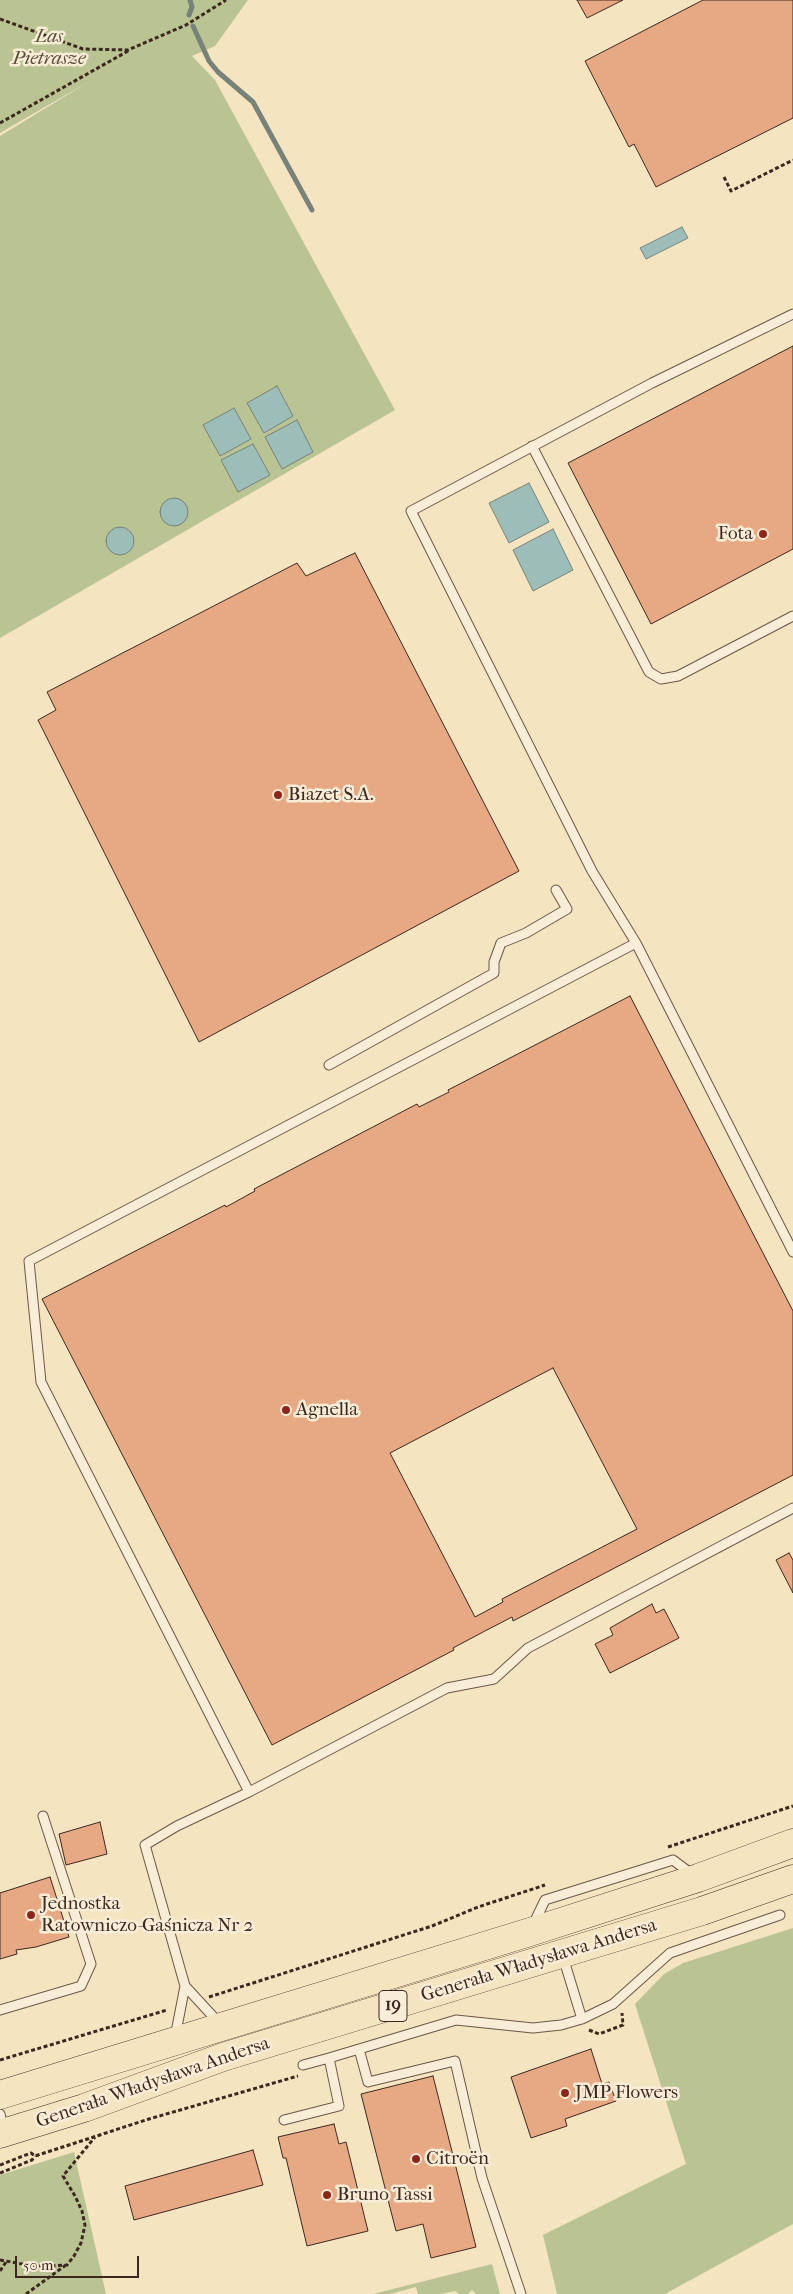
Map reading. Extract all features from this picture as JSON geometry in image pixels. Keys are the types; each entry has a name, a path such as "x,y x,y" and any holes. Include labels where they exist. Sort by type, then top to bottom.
{"highway":[{"name":"Generała Władysława Andersa","path":"0,2095 530,1932 698,1878 793,1843"},
{"name":"Generała Władysława Andersa","path":"2,2127 84,2108 223,2058 702,1911 793,1879"}],"lane":[{"path":"793,314 652,383 412,511 592,871 636,943 793,1252"},
{"path":"532,446 649,672 661,679 678,676 793,616"},
{"path":"329,1065 494,973 494,962 501,943 526,932 567,909 556,890"},
{"path":"249,1792 41,1382 29,1261 636,943"},
{"path":"174,2042 184,1986 145,1846 177,1826 249,1792 447,1688 494,1680 528,1648 793,1508"},
{"path":"0,2010 81,1986 90,1964 43,1816"},
{"path":"303,2065 456,2020 533,2028 561,2025 613,2004 670,1953 780,1915"},
{"path":"563,1954 582,2018"},
{"path":"184,1986 223,2027"},
{"path":"359,2049 368,2082 456,2061 482,2178 521,2294"},
{"path":"284,2120 339,2106 329,2058"}],"path":[{"path":"0,123 128,50 186,25 226,0"},
{"path":"0,19 83,49 128,50"},
{"path":"724,177 732,191 793,160"},
{"path":"664,1848 793,1806"},
{"path":"209,1997 432,1926 554,1882"},
{"path":"0,2060 171,2009"},
{"path":"0,2172 32,2160 35,2156 95,2136 293,2077"},
{"path":"26,2294 67,2264 80,2243 84,2225 82,2211 63,2176 95,2136"},
{"path":"0,2165 31,2153 35,2156"},
{"path":"0,2260 28,2265 67,2264"},
{"path":"0,2271 6,2262"}],"green space":[{"name":"Las Pietrasze","path":"0,0 248,0 215,46 192,56 215,80 395,410 0,638 0,136 90,81 0,133"},
{"path":"793,1928 793,2224 665,2294 557,2294 543,2235 686,2164 635,2004 664,1974 683,1963"},
{"path":"74,2152 106,2294 0,2294 0,2175"},
{"path":"492,2264 500,2294 476,2294 472,2290 468,2294 459,2294 455,2291 441,2294 418,2294 416,2287 390,2294 373,2294"}],"water":[{"path":"682,227 688,238 646,259 640,248"},
{"path":"277,386 293,416 264,433 247,403"},
{"path":"234,408 251,439 220,456 203,425"},
{"path":"297,420 313,452 282,469 265,437"},
{"path":"253,444 270,475 238,492 221,460"},
{"path":"529,483 549,522 509,543 489,503"},
{"path":"174,498 184,502 188,512 184,522 174,526 164,522 160,512 164,502"},
{"path":"120,527 130,531 134,541 130,551 120,555 110,551 106,541 110,531"},
{"path":"553,529 573,570 533,591 513,550"}],"building":[{"path":"577,0 623,0 587,18"},
{"path":"703,0 793,0 793,118 656,187 634,144 629,147 585,61"},
{"path":"793,346 793,549 651,624 568,463"},
{"name":"Biazet S.A.","path":"355,553 519,871 199,1042 38,720 56,710 47,692 297,563 306,576"},
{"name":"Agnella","path":"630,996 793,1311 793,1475 513,1621 512,1617 483,1632 453,1648 454,1650 272,1745 42,1299 225,1205 226,1207 255,1191 254,1189 417,1104 419,1107 449,1092 448,1090","holes":["553,1368 637,1529 502,1599 503,1602 475,1617 390,1453"]},
{"path":"789,1553 793,1560 793,1593 776,1560"},
{"path":"652,1604 656,1613 664,1609 679,1638 610,1673 595,1644 613,1635 610,1628"},
{"path":"100,1822 107,1854 66,1865 59,1834"},
{"name":"Jednostka Ratowniczo-Gaśnicza Nr 2","path":"50,1877 69,1937 36,1947 16,1950 17,1954 0,1959 0,1893"},
{"name":"JMP Flowers","path":"591,2049 602,2084 609,2082 616,2101 565,2119 567,2126 531,2138 511,2077"},
{"name":"Citroën","path":"433,2076 476,2247 431,2258 423,2224 396,2231 361,2094"},
{"name":"Bruno Tassi","path":"334,2124 339,2144 346,2142 368,2231 307,2246 286,2158 283,2158 278,2137"},
{"path":"253,2150 263,2185 134,2220 125,2186"}],"waterway":[{"path":"189,15 192,7 190,0"},
{"path":"193,26 209,61 218,72 253,102 312,210"}],"place":[{"name":"Fota","path":"763,534"},
{"name":"Biazet S.A.","path":"278,795"},
{"name":"Agnella","path":"286,1410"},
{"name":"Jednostka Ratowniczo-Gaśnicza Nr 2","path":"31,1915"},
{"name":"JMP Flowers","path":"565,2093"},
{"name":"Citroën","path":"416,2159"},
{"name":"Bruno Tassi","path":"327,2195"}]}
